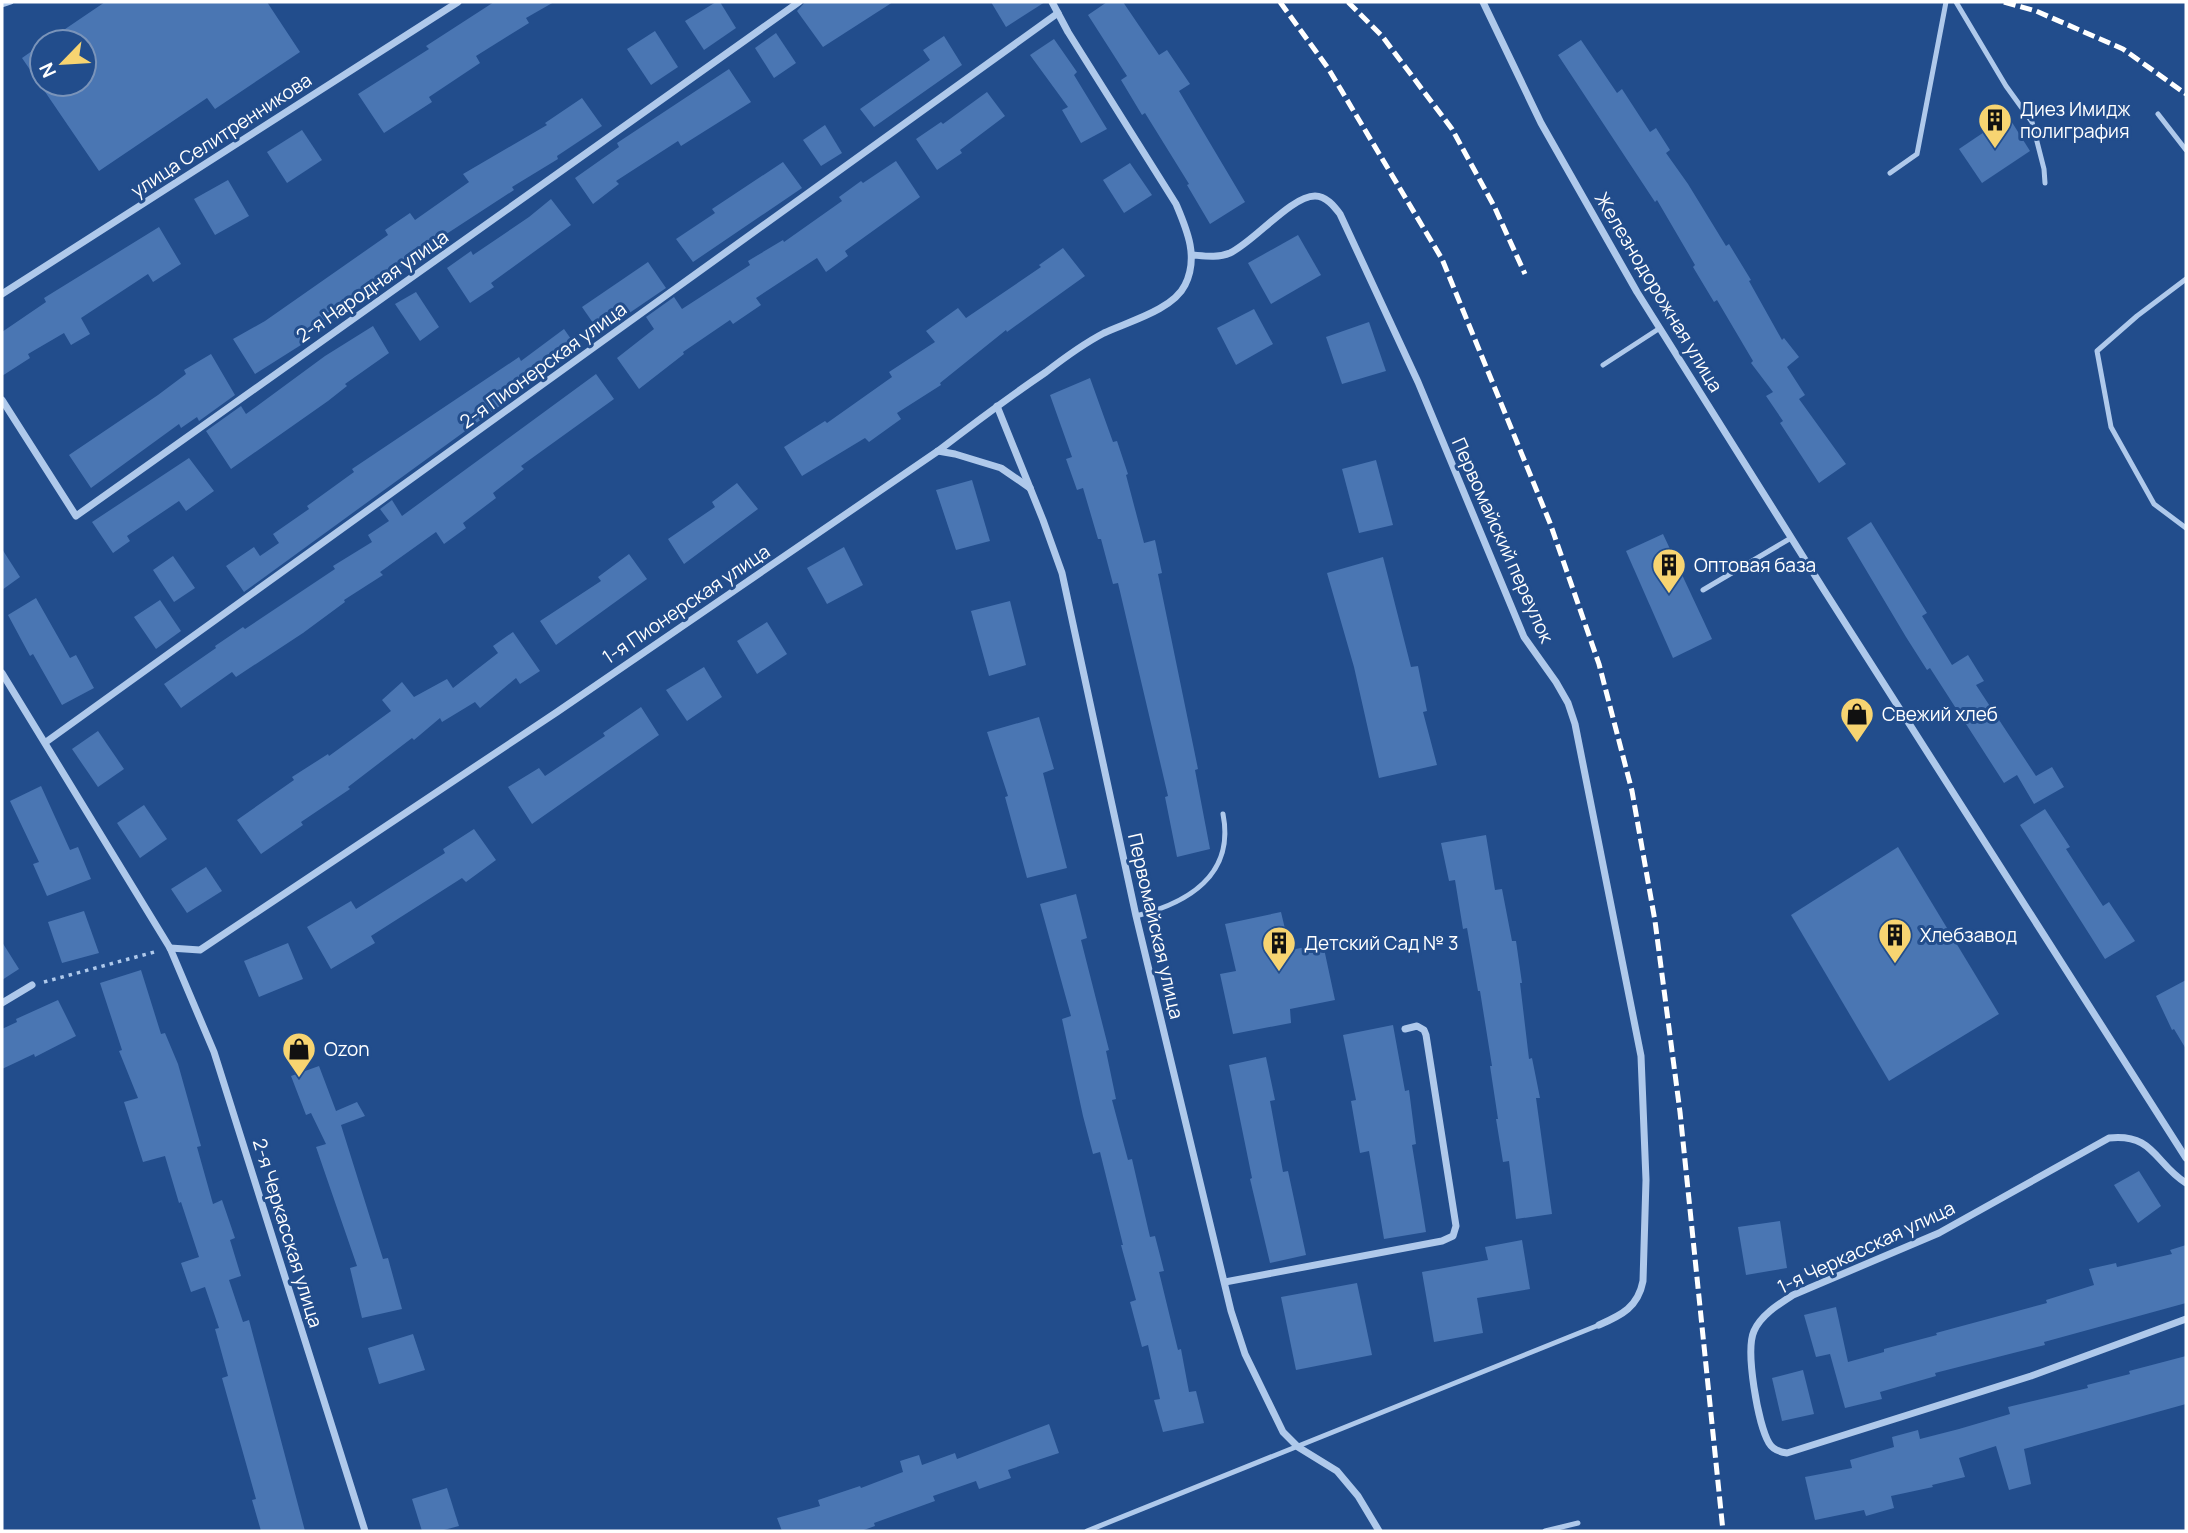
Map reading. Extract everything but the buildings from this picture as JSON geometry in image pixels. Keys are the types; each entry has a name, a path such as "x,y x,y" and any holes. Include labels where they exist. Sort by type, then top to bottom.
{"street":[{"name":"улица Селитренникова","path":"2,294 458,2"},
{"name":"2-я Народная улица","path":"2,400 76,516 799,2"},
{"path":"1052,2 1175,204 1185,226 1193,255"},
{"name":"Железнодорожная улица","path":"1483,2 1541,123 1660,328 2186,1158"},
{"name":"2-я Пионерская улица","path":"46,743 1058,13"},
{"name":"Первомайский переулок","path":"1193,255 1223,256 1233,252 1302,199 1313,195 1323,197 1332,204 1340,214 1418,382 1524,637 1568,703 1575,723 1641,1056 1646,1180 1643,1281 1640,1294 1632,1307 1624,1314 1600,1325"},
{"name":"1-я Пионерская улица","path":"170,948 201,950 557,712 938,451 1083,345 1159,309 1174,299 1186,285 1193,255"},
{"name":"Первомайская улица","path":"997,406 1062,573 1136,916 1245,1354 1283,1432 1298,1447"},
{"path":"938,451 1001,468 1030,488"},
{"name":"2-я Черкасская улица","path":"2,673 170,948 214,1052 365,1531"},
{"path":"2,1003 32,985"},
{"path":"1225,1282 1442,1241 1453,1236 1455,1226 1426,1035 1417,1026 1405,1028"},
{"name":"1-я Черкасская улица","path":"2186,1183 2137,1139 2124,1136 2109,1138 1939,1233 1793,1295 1777,1305 1755,1328 1751,1338 1750,1358 1769,1444 1778,1451 1787,1453 2031,1376 2186,1320"},
{"path":"1298,1447 1337,1471 1365,1506 1379,1531"}],"lane":[{"path":"2,5 11,2"},
{"path":"1890,173 1917,154 1946,2"},
{"path":"1956,2 2006,86 2032,122 2045,183"},
{"path":"2158,114 2186,150"},
{"path":"2186,279 2097,351 2111,427 2154,504 2186,528"},
{"path":"1603,365 1660,328"},
{"path":"1703,590 1791,538"},
{"path":"1136,916 1164,909 1190,895 1212,875 1223,854 1227,833 1223,814"},
{"path":"1087,1531 1600,1325"},
{"path":"1545,1531 1578,1523"}],"path":[{"path":"32,985 170,948"}],"railway":[{"path":"1280,2 1328,68 1442,259 1550,523 1599,664 1632,791 1655,921 1680,1112 1723,1531"},
{"path":"1348,2 1382,36 1452,129 1494,206 1525,274"},
{"path":"2004,2 2036,11 2123,49 2186,94"}],"place":[{"name":"Диез Имидж полиграфия","path":"1995,150"},
{"name":"Оптовая база","path":"1669,595"},
{"name":"Свежий хлеб","path":"1857,744"},
{"name":"Хлебзавод","path":"1895,965"},
{"name":"Детский Сад № 3","path":"1279,973"},
{"name":"Ozon","path":"299,1079"}]}
